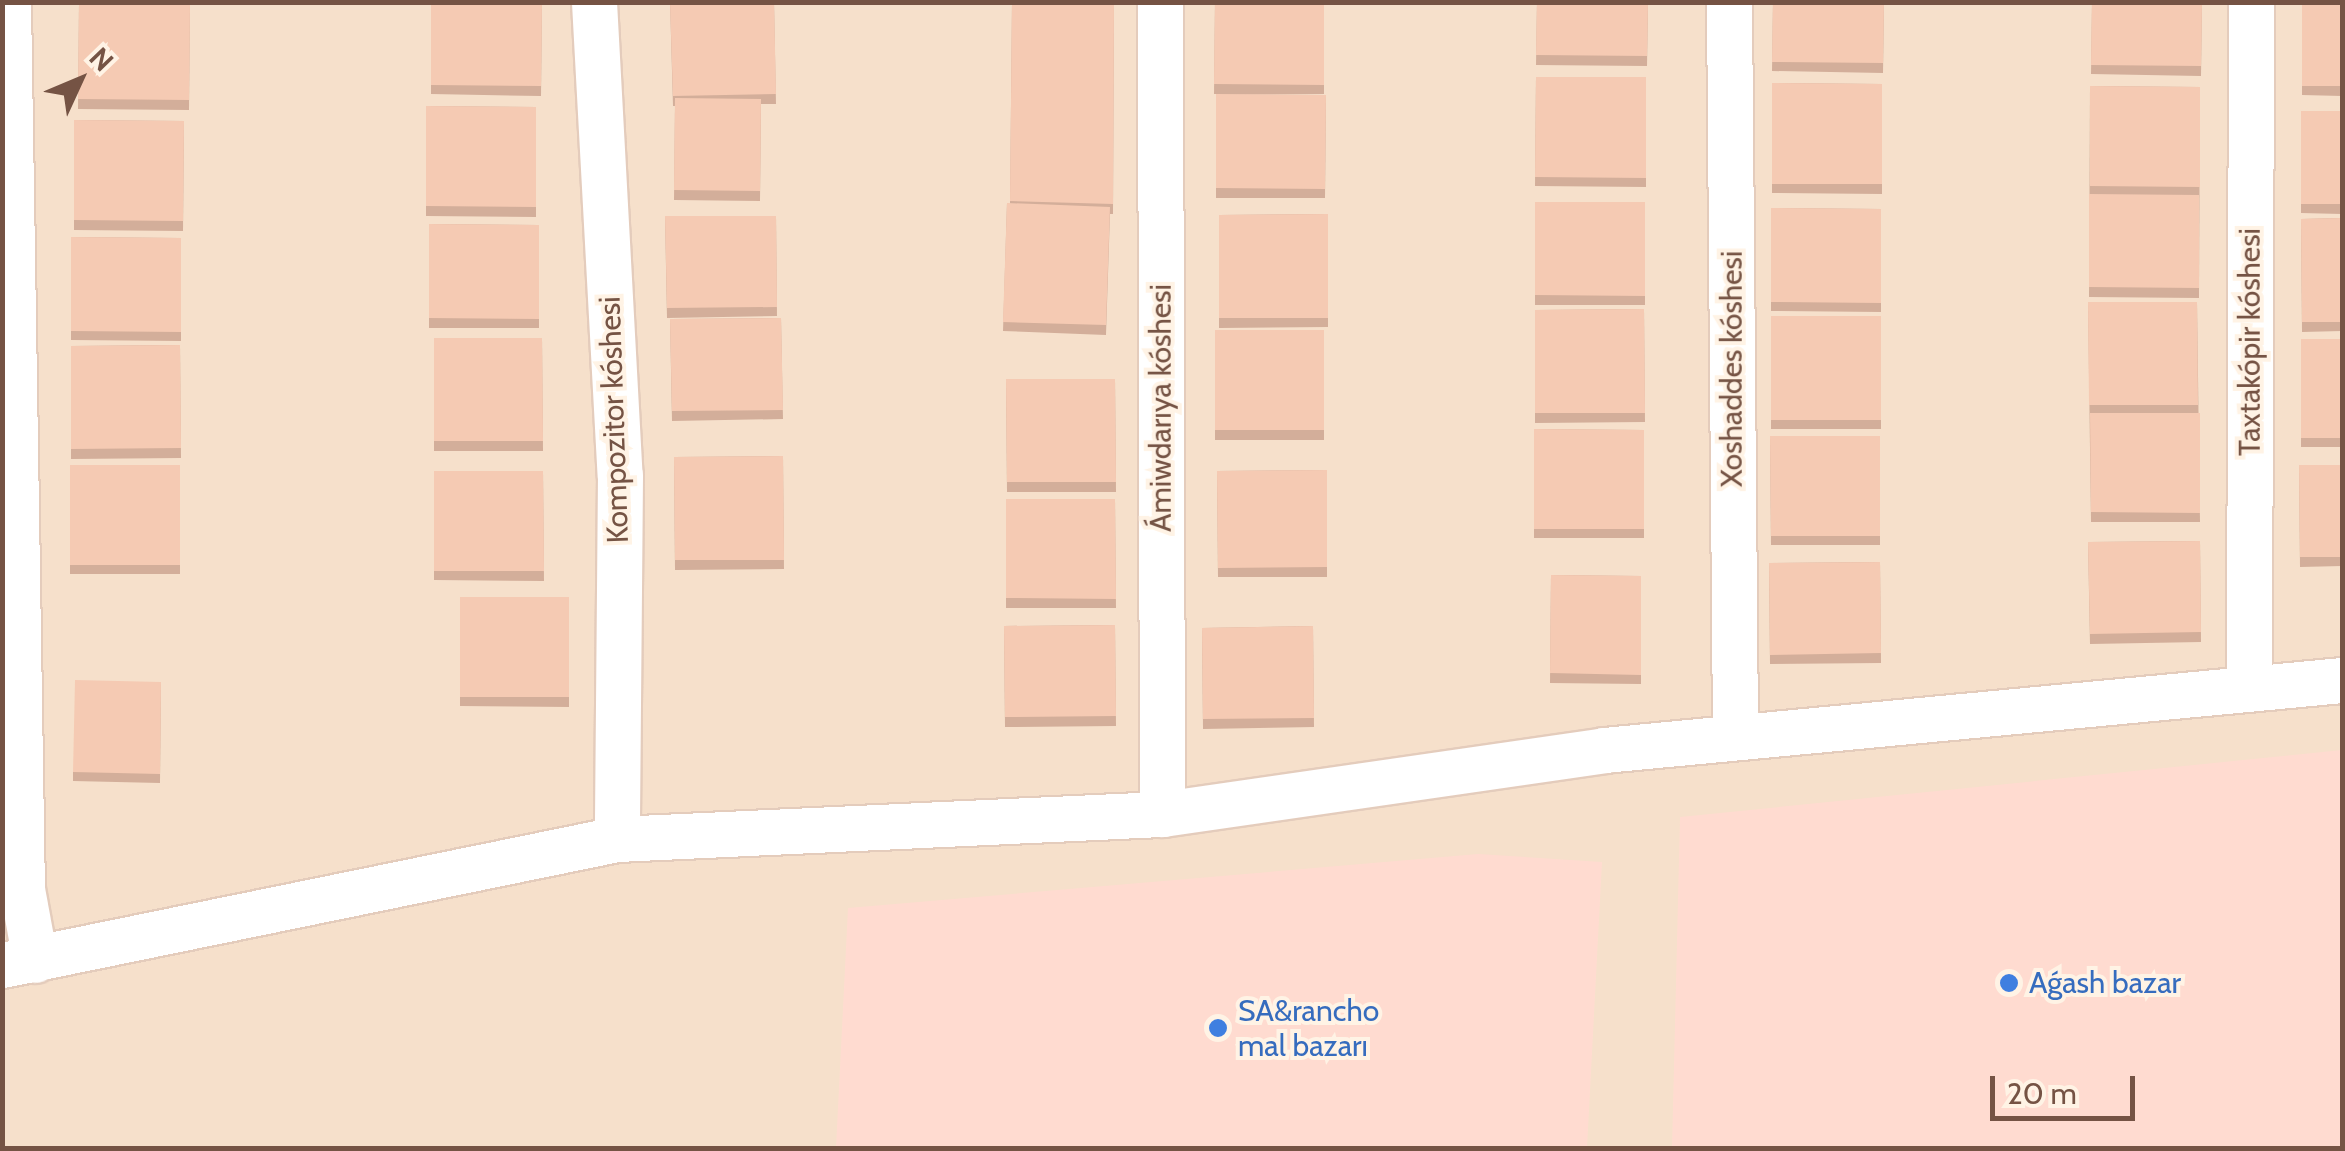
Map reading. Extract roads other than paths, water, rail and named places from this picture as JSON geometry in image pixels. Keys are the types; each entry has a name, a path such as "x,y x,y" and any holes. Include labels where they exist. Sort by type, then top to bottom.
{"street":[{"path":"8,2 22,889 19,962 617,839 1162,814 1735,736 2250,682 2342,680"},
{"name":"Kompozitor kóshesi","path":"594,2 620,475 617,839"},
{"name":"Ámiwdarıya kóshesi","path":"1160,2 1162,814"},
{"name":"Xoshaddes kóshesi","path":"1730,2 1735,736"},
{"name":"Taxtakópir kóshesi","path":"2250,682 2251,2"}],"place":[{"name":"Aǵash bazar","path":"2009,983"},
{"name":"SA&rancho mal bazarı","path":"1218,1028"}]}
